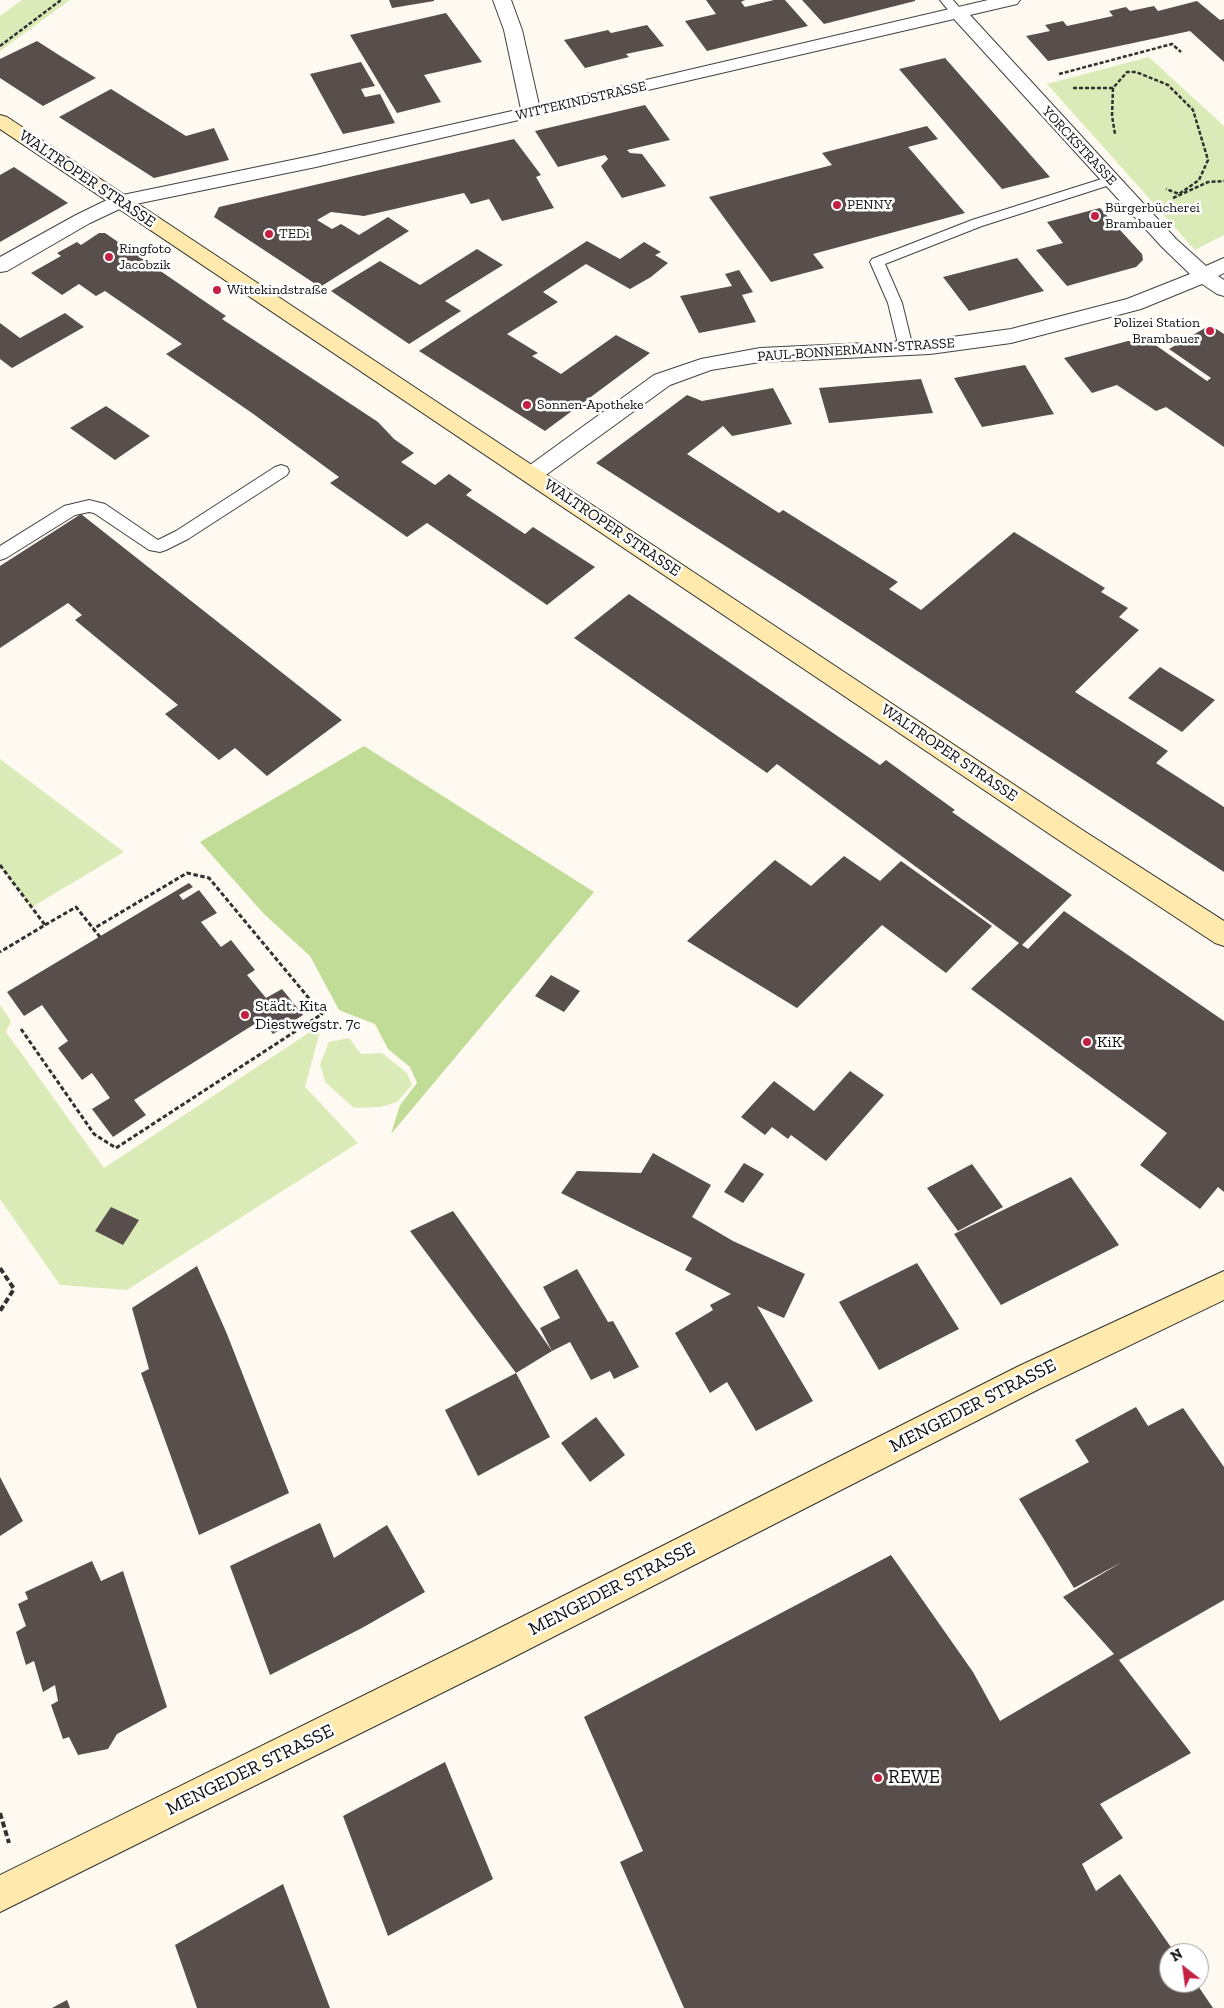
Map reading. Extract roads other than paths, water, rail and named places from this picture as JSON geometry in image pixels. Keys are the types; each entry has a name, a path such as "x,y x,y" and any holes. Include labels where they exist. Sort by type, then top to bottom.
{"main road":[{"name":"WALTROPER STRASSE","path":"0,121 1224,935"},
{"name":"MENGEDER STRASSE","path":"0,1894 512,1639 1030,1377 1224,1285"}],"street":[{"path":"502,0 513,30 531,112"},
{"name":"WITTEKINDSTRASSE","path":"0,266 83,219 120,201 316,161 531,112 952,6 1011,0"},
{"name":"YORCKSTRASSE","path":"952,6 1147,219 1204,276 1224,289"},
{"path":"1204,276 1224,264"},
{"name":"PAUL-BONNERMANN-STRASSE","path":"532,475 662,380 708,364 760,356 930,347 1011,336 1134,304 1204,276"}],"lane":[{"path":"906,348 895,303 877,262 977,223 1111,180"},
{"path":"0,554 50,520 70,510 89,506 99,508 155,546 160,546 182,535 281,471"}],"place":[{"name":"PENNY","path":"837,205"},
{"name":"Bürgerbücherei Brambauer","path":"1095,216"},
{"name":"TEDi","path":"269,234"},
{"name":"Ringfoto Jacobzik","path":"109,257"},
{"name":"Wittekindstraße","path":"217,290"},
{"name":"Polizei Station Brambauer","path":"1210,331"},
{"name":"Sonnen-Apotheke","path":"527,405"},
{"name":"Städt. Kita Diestwegstr. 7c","path":"245,1015"},
{"name":"KiK","path":"1087,1042"},
{"name":"REWE","path":"878,1778"}]}
